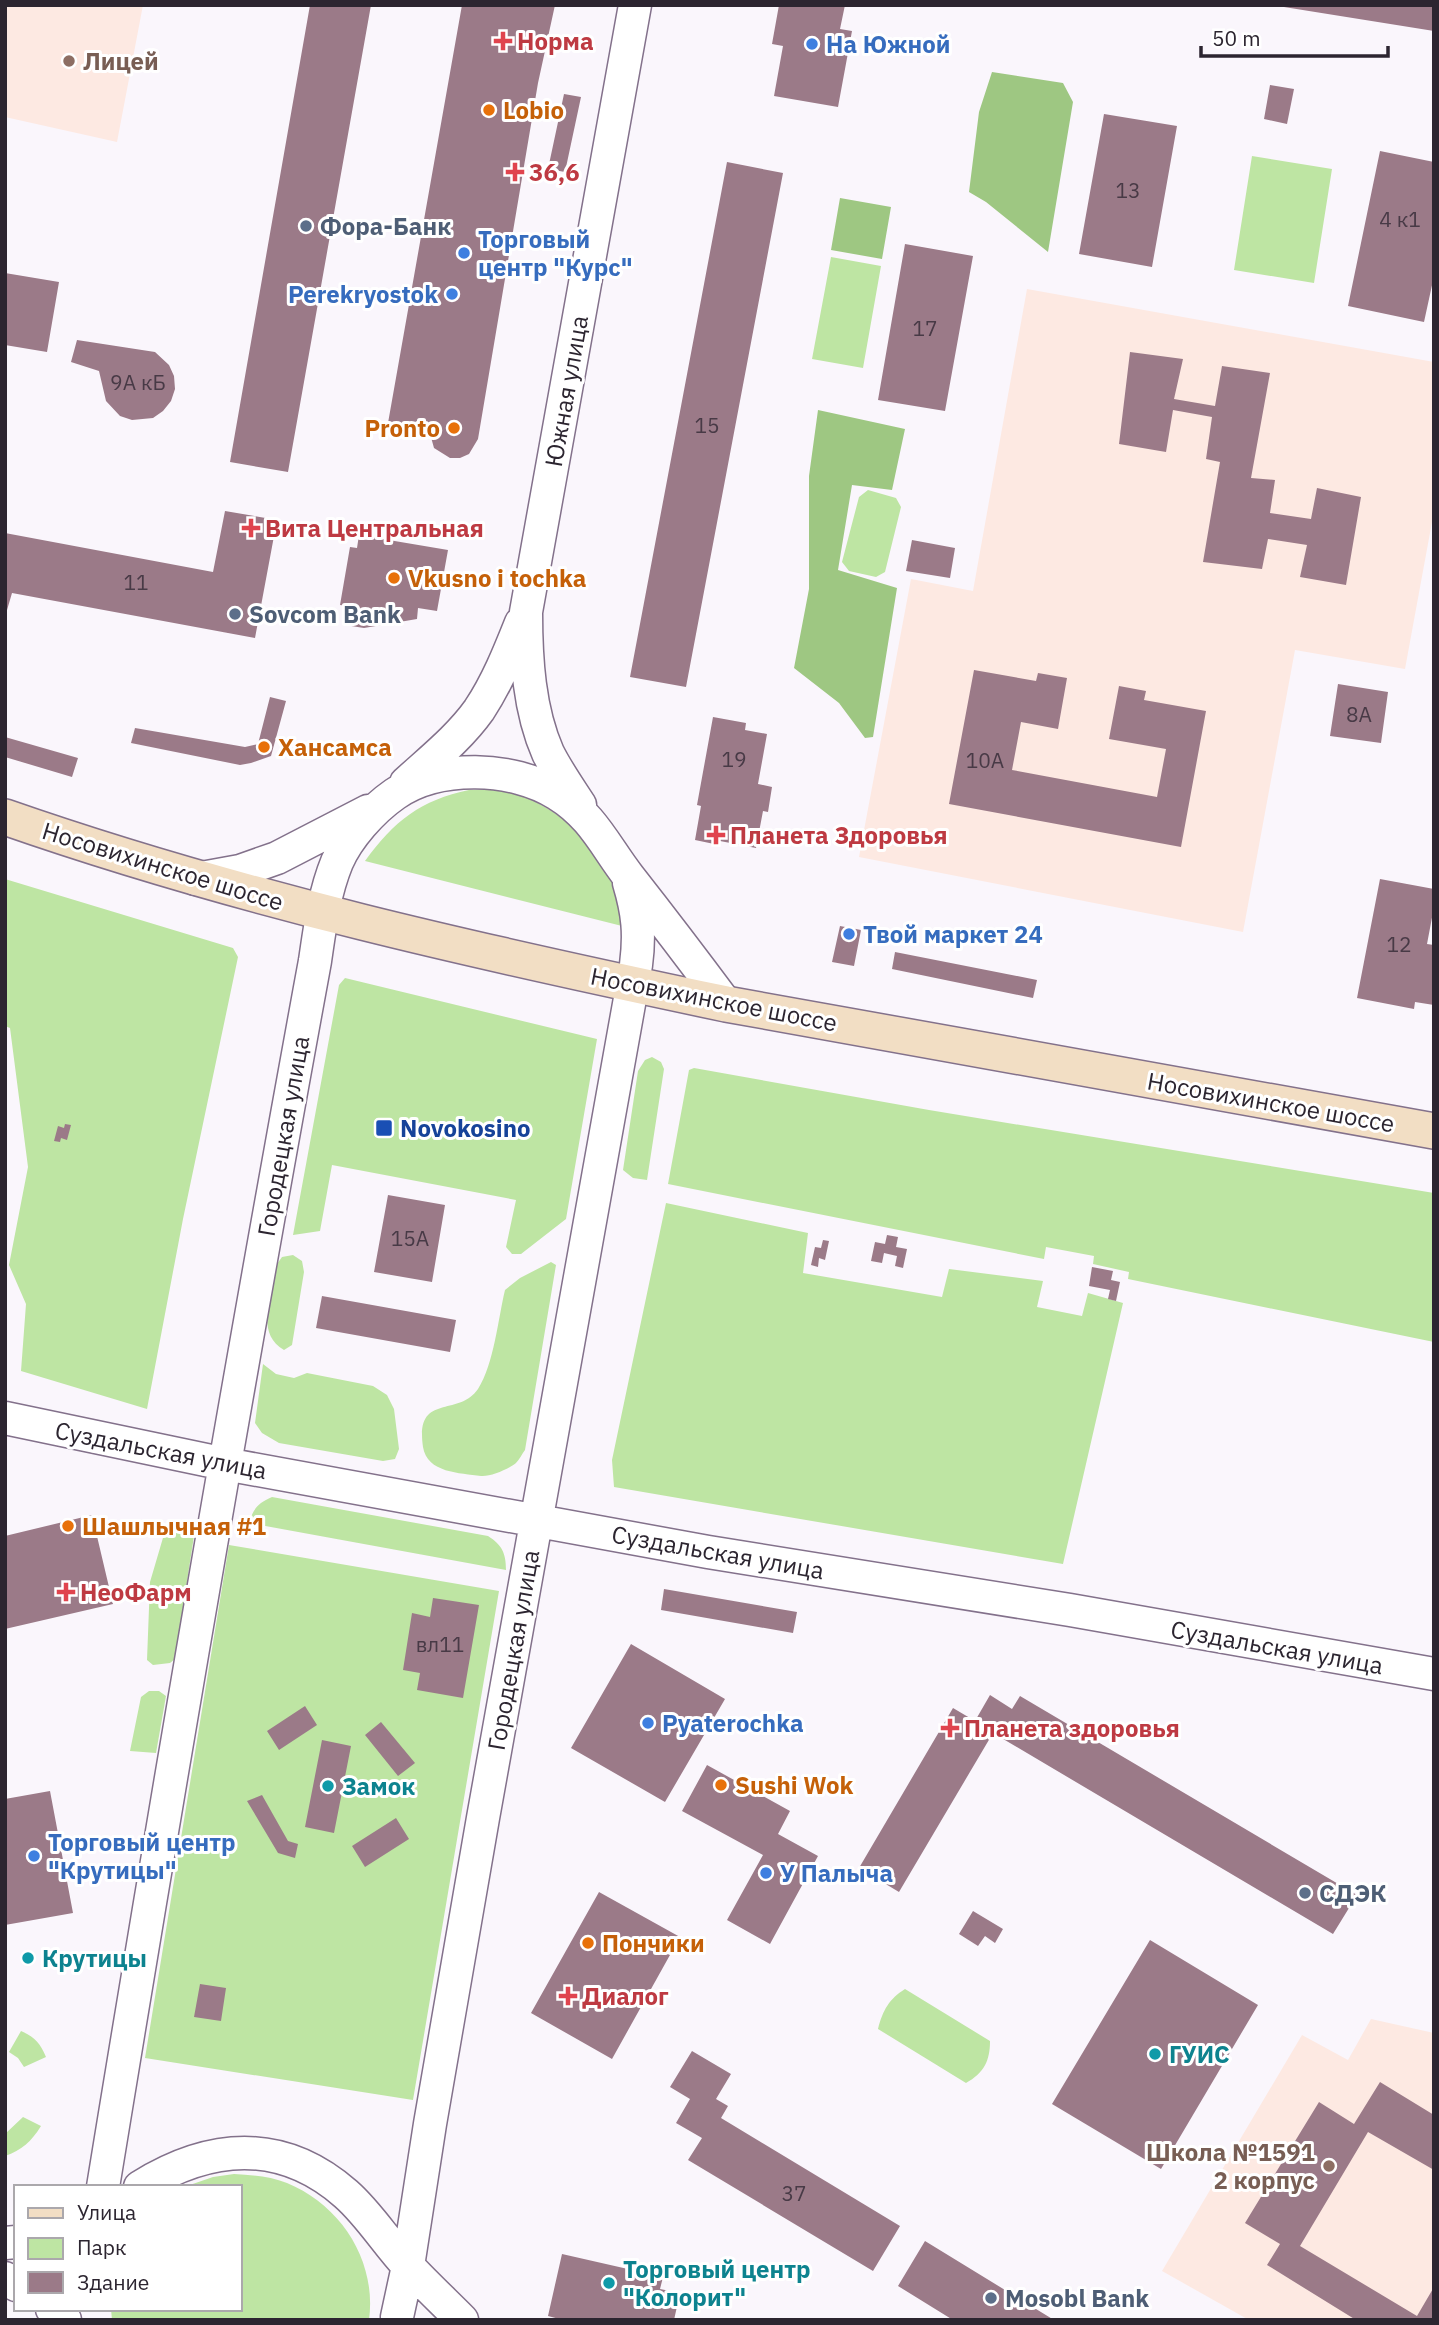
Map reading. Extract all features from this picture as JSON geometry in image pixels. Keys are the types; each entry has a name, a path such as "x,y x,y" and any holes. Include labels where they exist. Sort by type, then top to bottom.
{"main road":[{"name":"Носовихинское шоссе","path":"5,817 195,879 322,913 633,984 726,1004 1434,1131"}],"street":[{"name":"Южная улица","path":"596,828 565,783 548,752 532,697 526,650 526,612 635,5"},
{"name":"Южная улица","path":"389,798 460,733 478,710 504,666 526,612"},
{"path":"195,879 240,871 277,858 389,798 440,776 498,773 530,781 556,793 596,828 627,874 726,1004"},
{"name":"Городецкая улица","path":"103,2185 157,1857 322,913 338,861 360,826 389,798"},
{"name":"Городецкая улица","path":"397,2318 633,984 640,937 636,906 627,874"},
{"name":"Суздальская улица","path":"5,1418 225,1464 537,1521 1434,1674"},
{"path":"147,2183 183,2163 233,2152 265,2154 295,2162 322,2176 348,2195 408,2266 462,2320"},
{"path":"367,2217 382,2241 392,2268 397,2294 397,2318"}],"shaded area":[{"name":"Лицей","path":"5,5 143,5 117,142 5,117"},
{"path":"1027,289 1434,362 1434,511 1405,669 1295,650 1243,932 859,857 911,579 973,591"},
{"name":"Школа №1591 2 корпус","path":"1371,2019 1434,2033 1434,2320 1249,2320 1162,2271 1302,2035 1348,2060"}],"green space":[{"path":"992,72 1063,83 1073,102 1048,252 986,202 969,192 979,112"},
{"path":"1252,156 1332,169 1314,283 1234,270"},
{"path":"840,198 891,207 882,259 831,250"},
{"path":"831,257 881,266 863,368 812,359"},
{"path":"818,410 905,429 892,490 852,485 838,570 897,588 873,737 865,738 839,703 794,668 809,589 809,476"},
{"path":"868,490 896,498 901,507 885,572 876,577 849,571 842,562 859,497"},
{"path":"469,790 514,793 548,809 579,833 603,863 611,879 622,926 365,861 387,834 410,814 437,800"},
{"path":"5,879 233,948 238,957 183,1219 147,1409 21,1371 26,1304 9,1265 28,1167 10,1028 5,1026"},
{"path":"345,978 597,1039 566,1219 521,1254 512,1254 506,1247 516,1200 332,1165 320,1231 293,1235 339,985"},
{"path":"652,1057 661,1062 664,1069 647,1180 633,1178 623,1170 638,1071 645,1060"},
{"path":"694,1068 929,1110 1434,1193 1434,1342 1128,1279 1129,1272 1093,1264 1094,1256 1046,1247 1044,1259 668,1184 689,1070"},
{"path":"666,1203 808,1233 803,1273 942,1297 949,1269 1043,1281 1037,1307 1082,1316 1088,1293 1123,1303 1063,1564 614,1487 612,1460"},
{"path":"293,1255 302,1261 304,1272 292,1345 284,1350 275,1343 270,1333 267,1312 277,1264 282,1257"},
{"path":"551,1262 556,1265 525,1450 513,1465 489,1475 464,1474 438,1467 426,1456 423,1447 422,1430 425,1419 440,1408 470,1398 478,1389 492,1354 505,1290 520,1278"},
{"path":"263,1364 276,1374 294,1378 307,1373 373,1386 387,1395 394,1409 399,1449 395,1459 383,1461 279,1443 262,1433 255,1423"},
{"path":"272,1497 488,1536 502,1550 506,1570 249,1523 257,1507"},
{"path":"165,1531 194,1536 175,1659 170,1663 153,1665 147,1660 150,1582"},
{"path":"229,1545 499,1591 413,2100 145,2058"},
{"path":"149,1691 159,1691 166,1696 156,1753 130,1751 141,1697"},
{"path":"905,1989 990,2041 985,2066 972,2079 966,2083 878,2029 887,2006"},
{"path":"21,2031 36,2041 46,2057 24,2067 18,2058 9,2052"},
{"path":"23,2117 41,2126 26,2145 5,2156 5,2134"},
{"path":"234,2174 268,2177 287,2183 324,2205 339,2220 361,2257 370,2298 369,2320 112,2320 111,2311 242,2311 242,2185 190,2185 213,2177"}],"building":[{"path":"310,5 371,5 288,472 230,462"},
{"name":"Торговый центр \"Курс\"","path":"462,5 555,5 538,83 478,439 469,454 450,458 434,448 429,430 388,423"},
{"path":"779,5 845,5 840,29 852,31 838,107 774,96 783,46 772,44"},
{"path":"1434,5 1434,31 1284,7"},
{"path":"1270,85 1294,89 1287,124 1264,119"},
{"path":"564,94 581,97 565,172 548,169"},
{"path":"1104,114 1177,126 1152,267 1079,254"},
{"path":"1380,151 1434,162 1434,276 1424,322 1348,306"},
{"path":"727,162 783,173 686,687 630,677"},
{"path":"905,244 973,256 945,411 878,400"},
{"path":"5,273 59,282 47,352 5,345"},
{"path":"77,340 155,352 169,365 174,376 175,389 171,401 153,418 132,420 120,416 106,401 99,371 71,362"},
{"path":"1130,352 1183,359 1174,399 1215,406 1222,366 1270,373 1251,478 1275,480 1270,513 1311,519 1317,488 1361,497 1346,585 1300,577 1307,545 1268,539 1262,569 1203,562 1220,462 1206,459 1212,417 1173,410 1166,452 1119,444"},
{"path":"225,511 277,520 255,638 12,593 5,617 5,533 213,572"},
{"name":"Vkusno i tochka","path":"359,535 448,550 437,611 418,608 417,619 364,628 345,625 348,606 340,605 350,547 357,548"},
{"path":"912,540 955,548 950,578 906,571"},
{"path":"974,670 1036,681 1038,673 1067,678 1058,729 1021,722 1012,770 1157,797 1166,749 1109,739 1119,686 1146,691 1144,700 1206,711 1181,847 949,804"},
{"path":"1338,684 1388,692 1381,743 1330,736"},
{"path":"270,697 286,701 271,756 251,763 240,765 131,743 135,728 245,747 258,744"},
{"path":"713,717 746,723 745,730 767,734 758,784 772,787 768,812 763,811 756,848 720,841 719,845 695,840 701,806 697,805"},
{"path":"5,737 78,758 72,777 5,757"},
{"path":"1380,879 1434,889 1434,907 1427,944 1434,945 1434,1005 1415,1002 1414,1009 1357,998"},
{"path":"840,926 861,930 854,966 832,962"},
{"path":"895,952 1037,980 1033,998 892,969"},
{"path":"65,1124 71,1125 67,1140 61,1138 60,1142 54,1141 58,1126 64,1128"},
{"path":"388,1195 445,1205 432,1282 374,1272"},
{"path":"887,1235 898,1237 896,1247 907,1249 903,1268 895,1266 897,1256 884,1253 882,1263 871,1261 875,1242 885,1244"},
{"path":"823,1240 829,1241 825,1260 819,1258 818,1267 811,1265 815,1247 821,1248"},
{"path":"1092,1267 1113,1271 1111,1280 1120,1282 1116,1301 1108,1299 1110,1290 1089,1286"},
{"path":"322,1296 456,1320 450,1352 316,1328"},
{"path":"92,1515 113,1604 5,1629 5,1536"},
{"path":"664,1589 797,1612 793,1633 661,1610"},
{"path":"433,1598 479,1605 463,1698 417,1690 420,1673 403,1670 412,1613 430,1617"},
{"name":"Pyaterochka","path":"631,1644 725,1699 665,1802 571,1748"},
{"path":"990,1695 1012,1709 1020,1696 1357,1895 1333,1934 993,1733 899,1892 859,1868 953,1708 975,1721"},
{"path":"305,1706 317,1725 279,1750 267,1731"},
{"path":"381,1722 415,1763 398,1776 365,1735"},
{"name":"Замок","path":"322,1740 351,1746 334,1833 305,1827"},
{"path":"707,1765 790,1811 778,1834 818,1856 770,1944 727,1920 763,1855 682,1811"},
{"name":"Торговый центр \"Крутицы\"","path":"50,1791 73,1913 5,1925 5,1799"},
{"path":"262,1795 288,1841 298,1844 295,1858 278,1853 247,1801"},
{"path":"396,1818 409,1839 365,1867 352,1846"},
{"path":"599,1892 680,1937 612,2059 531,2013"},
{"path":"973,1911 1003,1929 995,1943 985,1936 978,1946 959,1934"},
{"name":"ГУИС","path":"1150,1940 1258,2005 1161,2169 1052,2104"},
{"path":"200,1984 226,1988 221,2021 194,2017"},
{"path":"692,2051 731,2074 716,2099 728,2106 721,2118 900,2226 873,2271 688,2160 702,2138 676,2123 690,2099 670,2087"},
{"path":"1380,2082 1434,2115 1434,2170 1368,2132 1300,2246 1417,2316 1434,2287 1434,2320 1356,2320 1267,2265 1280,2244 1245,2223 1319,2102 1354,2124"},
{"path":"925,2241 1054,2320 953,2320 898,2286"},
{"name":"Торговый центр \"Колорит\"","path":"562,2254 663,2277 660,2289 680,2293 674,2320 563,2320 548,2316"}],"place":[{"name":"Норма","path":"503,41"},
{"name":"На Южной","path":"812,44"},
{"name":"Лицей","path":"69,61"},
{"name":"Lobio","path":"489,110"},
{"name":"36,6","path":"515,172"},
{"name":"Фора-Банк","path":"306,226"},
{"name":"Торговый центр \"Курс\"","path":"464,253"},
{"name":"Perekryostok","path":"452,294"},
{"name":"Pronto","path":"454,428"},
{"name":"Вита Центральная","path":"251,528"},
{"name":"Vkusno i tochka","path":"394,578"},
{"name":"Sovcom Bank","path":"235,614"},
{"name":"Хансамса","path":"264,747"},
{"name":"Планета Здоровья","path":"716,835"},
{"name":"Твой маркет 24","path":"849,934"},
{"name":"Novokosino","path":"384,1128"},
{"name":"Шашлычная #1","path":"68,1526"},
{"name":"НеоФарм","path":"66,1592"},
{"name":"Pyaterochka","path":"648,1723"},
{"name":"Планета здоровья","path":"950,1728"},
{"name":"Sushi Wok","path":"721,1785"},
{"name":"Замок","path":"328,1786"},
{"name":"Торговый центр \"Крутицы\"","path":"34,1856"},
{"name":"У Палыча","path":"766,1873"},
{"name":"СДЭК","path":"1305,1893"},
{"name":"Пончики","path":"588,1943"},
{"name":"Крутицы","path":"28,1958"},
{"name":"Диалог","path":"568,1996"},
{"name":"ГУИС","path":"1155,2054"},
{"name":"Школа №1591 2 корпус","path":"1329,2166"},
{"name":"Торговый центр \"Колорит\"","path":"609,2283"},
{"name":"Mosobl Bank","path":"991,2298"}]}
